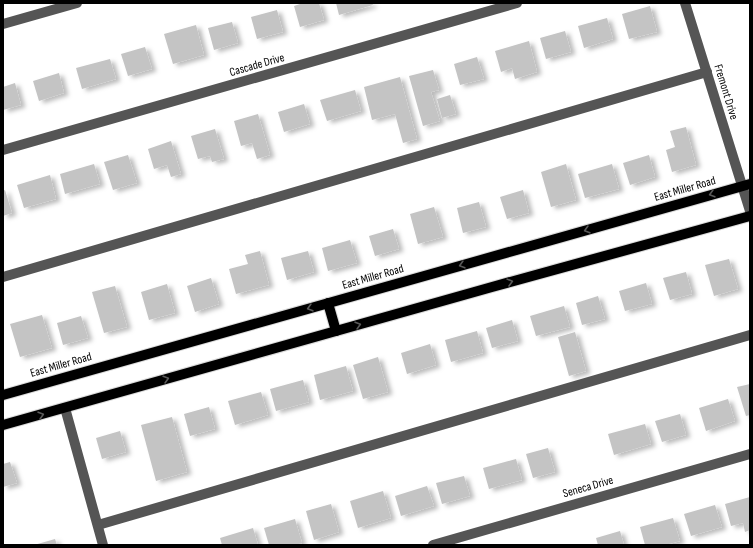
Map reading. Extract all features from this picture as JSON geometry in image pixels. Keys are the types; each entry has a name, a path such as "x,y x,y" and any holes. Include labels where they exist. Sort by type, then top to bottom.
{"main road":[{"name":"East Miller Road","path":"3,395 746,185"},
{"path":"3,425 750,216"},
{"path":"328,303 336,331"}],"street":[{"path":"3,24 77,3"},
{"name":"Cascade Drive","path":"3,150 517,3"},
{"name":"Fremont Drive","path":"685,3 746,185 750,211"},
{"path":"3,277 707,72"},
{"path":"98,525 750,335"},
{"path":"65,408 104,545"},
{"name":"Seneca Drive","path":"433,545 750,454"}],"building":[{"path":"303,3 319,3 324,20 300,27 294,6"},
{"path":"336,3 372,3 373,5 339,15"},
{"path":"650,6 657,32 629,39 622,14"},
{"path":"277,10 283,32 257,39 251,17"},
{"path":"607,18 613,39 584,48 578,26"},
{"path":"232,22 238,43 214,50 208,28"},
{"path":"196,25 204,55 173,64 164,34"},
{"path":"565,31 571,52 546,59 540,38"},
{"path":"529,41 537,72 515,79 512,68 501,72 495,51"},
{"path":"145,47 152,69 128,76 121,54"},
{"path":"477,57 484,79 460,85 454,64"},
{"path":"110,59 116,79 82,89 76,68"},
{"path":"433,70 439,90 431,92 440,121 423,126 409,76"},
{"path":"59,73 64,93 39,101 33,81"},
{"path":"400,77 417,139 403,143 395,114 372,120 364,87"},
{"path":"15,83 21,105 3,110 3,87"},
{"path":"355,90 361,111 327,121 320,100"},
{"path":"450,95 456,114 442,118 437,99"},
{"path":"304,104 310,124 284,132 278,112"},
{"path":"258,114 270,155 257,159 252,143 241,146 234,121"},
{"path":"686,127 696,165 672,172 666,150 675,147 670,131"},
{"path":"215,129 224,159 212,162 210,156 198,159 191,136"},
{"path":"171,141 181,174 171,177 167,165 154,169 148,149"},
{"path":"128,155 137,183 113,190 104,162"},
{"path":"649,155 655,177 630,185 623,163"},
{"path":"94,164 100,184 65,194 60,174"},
{"path":"566,164 576,200 551,207 541,172"},
{"path":"612,164 619,189 585,198 578,174"},
{"path":"50,175 56,199 24,208 17,185"},
{"path":"5,190 12,213 3,216 3,191"},
{"path":"523,190 529,213 507,219 500,197"},
{"path":"479,202 486,227 463,233 457,208"},
{"path":"434,207 443,237 418,244 410,214"},
{"path":"393,229 399,249 375,256 369,236"},
{"path":"350,240 357,263 328,271 322,248"},
{"path":"260,251 269,285 236,294 229,269 248,264 245,255"},
{"path":"308,251 314,272 287,280 281,258"},
{"path":"729,259 738,289 714,296 705,265"},
{"path":"686,272 692,294 670,300 663,278"},
{"path":"211,278 219,304 195,312 187,286"},
{"path":"646,283 652,304 625,311 619,291"},
{"path":"167,284 175,313 149,320 141,292"},
{"path":"115,286 127,327 104,333 92,292"},
{"path":"598,296 605,319 582,325 576,303"},
{"path":"564,306 570,327 536,336 530,316"},
{"path":"42,315 52,348 20,357 10,324"},
{"path":"81,316 88,338 63,345 57,323"},
{"path":"512,320 518,341 492,348 486,328"},
{"path":"477,331 483,353 451,362 445,340"},
{"path":"575,332 586,371 569,376 558,337"},
{"path":"430,344 436,365 407,374 401,353"},
{"path":"378,357 388,392 363,399 353,365"},
{"path":"346,366 353,391 320,400 314,375"},
{"path":"303,380 309,402 276,411 270,389"},
{"path":"750,384 750,415 746,416 737,387"},
{"path":"261,392 268,415 235,425 228,401"},
{"path":"728,399 735,421 706,431 699,408"},
{"path":"209,407 215,429 190,436 184,414"},
{"path":"680,414 686,435 662,442 655,421"},
{"path":"172,417 187,472 156,481 141,425"},
{"path":"645,424 651,444 614,455 608,434"},
{"path":"120,431 126,452 102,459 96,438"},
{"path":"548,448 555,472 533,478 526,454"},
{"path":"516,459 522,480 489,489 483,468"},
{"path":"10,462 17,483 3,487 3,464"},
{"path":"464,476 470,496 442,504 436,483"},
{"path":"427,486 434,506 401,516 395,496"},
{"path":"383,491 391,518 358,528 350,501"},
{"path":"750,497 750,530 745,532 743,523 731,526 725,504"},
{"path":"331,504 339,532 314,540 306,511"},
{"path":"715,505 722,527 691,536 684,514"},
{"path":"673,518 680,541 665,545 645,545 640,527"},
{"path":"295,519 302,543 295,545 269,545 264,528"},
{"path":"253,528 258,545 222,545 220,538"},
{"path":"620,531 624,545 598,545 596,538"},
{"path":"55,539 57,545 34,545"}]}
